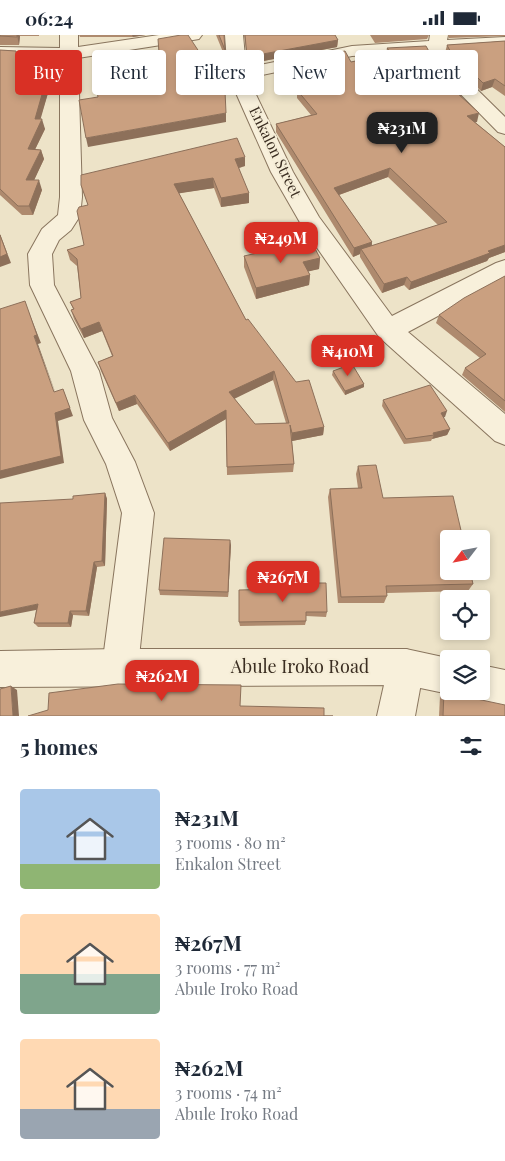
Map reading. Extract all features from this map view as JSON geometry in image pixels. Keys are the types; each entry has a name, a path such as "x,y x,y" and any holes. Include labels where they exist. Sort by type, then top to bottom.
{"street":[{"path":"0,51 193,35"},
{"name":"Enkalon Street","path":"234,35 235,50"},
{"path":"343,35 352,51"},
{"path":"264,69 352,51 436,41 505,42"},
{"path":"436,41 437,60 505,128"},
{"path":"69,45 71,197 69,216 50,235 40,254 42,285 86,371 98,420 120,462 138,513 120,667"},
{"name":"Enkalon Street","path":"246,95 282,172 310,221 388,330 505,432"},
{"path":"388,330 505,269"},
{"path":"396,716 406,667"},
{"name":"Abule Iroko Road","path":"0,669 406,667 440,674"},
{"path":"490,685 505,688"}],"building":[{"path":"17,35 17,37 0,36"},
{"path":"188,35 198,50 176,50 176,95 225,95 226,113 86,138 79,100 98,97 98,95 166,95 166,50 159,50 158,39"},
{"path":"219,35 224,35 225,50"},
{"path":"245,35 335,35 338,40 284,50 274,50 274,52 264,54 264,50 246,50"},
{"path":"505,41 505,86 495,79 483,83 478,78 478,50 450,50 447,45"},
{"path":"426,46 428,50 389,50 387,48"},
{"path":"0,50 15,51 15,95 42,95 35,119 42,119 28,149 41,150 26,180 39,180 29,206 18,206 0,189"},
{"path":"345,51 351,62 355,61 355,95 459,95 479,113 467,116 505,147 505,245 488,251 490,253 411,282 407,277 384,284 361,249 447,222 390,168 334,188 372,242 354,248 276,124 317,114 301,95 345,95"},
{"path":"237,138 245,157 235,159 249,193 221,198 213,178 174,184 246,320 248,319 296,382 309,380 324,427 292,433 290,425 294,464 227,467 226,410 168,443 135,395 116,403 98,362 113,356 99,322 81,329 71,310 74,309 70,302 81,298 77,259 67,250 84,245 77,211 79,207 88,205 81,185 81,175","holes":["274,371 289,423 255,424 229,392"]},
{"path":"0,235 7,254 0,257"},
{"path":"311,241 320,258 303,262 310,275 256,288 244,256"},
{"path":"505,276 505,401 465,368 486,354 439,315 464,298"},
{"path":"25,301 37,335 34,336 54,392 63,389 70,408 55,413 61,456 0,471 0,309"},
{"path":"352,364 364,384 345,391 333,371"},
{"path":"430,385 447,411 441,413 450,429 433,433 434,435 406,439 383,400"},
{"path":"376,465 383,498 453,496 461,530 440,530 440,580 472,580 473,584 386,586 387,596 341,597 330,489 362,488 358,466"},
{"path":"105,493 102,561 94,562 86,611 70,611 68,623 34,623 38,604 0,612 0,503 73,499 73,496"},
{"path":"164,538 230,540 228,592 159,590"},
{"path":"292,583 326,583 327,612 306,612 306,621 239,622 239,590 282,589 281,587 292,587"},
{"path":"118,684 241,685 240,706 324,708 324,716 28,716 48,710 49,693"},
{"path":"11,686 13,716 0,716 0,689"},
{"path":"444,700 482,700 505,705 505,716 443,716"}]}
